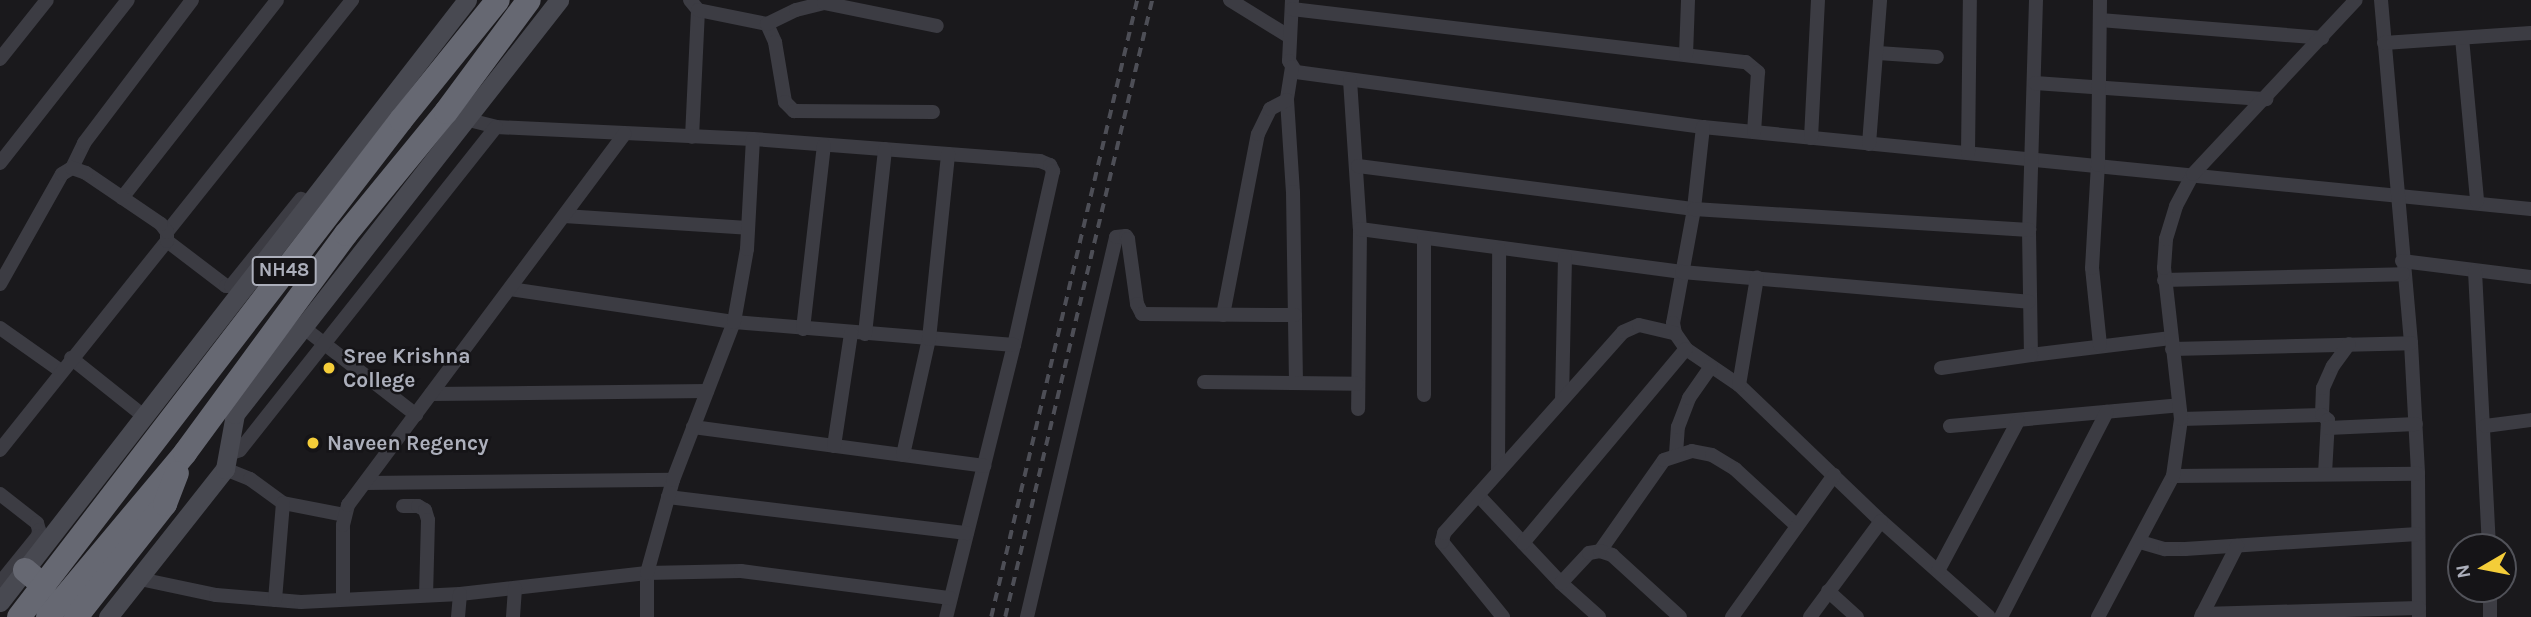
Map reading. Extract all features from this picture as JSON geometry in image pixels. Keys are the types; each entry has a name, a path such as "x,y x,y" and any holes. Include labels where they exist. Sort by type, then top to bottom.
{"highway":[{"name":"NH48","path":"19,617 420,79 498,0"},
{"name":"NH48","path":"48,617 185,453 346,234 446,112 529,0"},
{"path":"76,617 165,504 185,453"},
{"path":"25,570 44,586"}],"street":[{"path":"0,59 47,0"},
{"path":"0,163 128,0"},
{"path":"0,284 62,174 72,168 84,143 192,0"},
{"path":"122,198 277,0"},
{"path":"0,450 352,0"},
{"path":"72,168 86,173 161,224 167,236 226,286 231,286 457,0"},
{"path":"0,602 145,417 420,79 467,0"},
{"path":"228,461 230,429 235,414 559,0"},
{"path":"1230,0 1290,37"},
{"path":"1686,55 1688,0"},
{"path":"1811,138 1818,0"},
{"path":"1869,144 1880,0"},
{"path":"1968,153 1970,0"},
{"path":"2031,355 2029,230 2036,0"},
{"path":"2100,0 2098,165 2092,268 2100,345"},
{"path":"2098,617 2173,476 2180,412 2164,280 2165,239 2176,206 2193,174 2356,0"},
{"path":"2237,546 2201,616 2419,613 2418,474 2411,343 2381,0"},
{"path":"692,137 694,5 767,24 805,6 824,3 937,26"},
{"path":"1754,132 1758,72 1746,62 1292,5 1289,61 1296,72 1703,127 1869,144 2397,193 2531,209"},
{"path":"2100,20 2322,38"},
{"path":"767,24 775,41 785,102 793,111 933,112"},
{"path":"2384,43 2531,33"},
{"path":"2462,38 2477,201"},
{"path":"1878,53 1937,57"},
{"path":"1292,67 1287,100 1296,383"},
{"path":"1350,80 1358,166 1360,229 1358,409"},
{"path":"2035,83 2266,99"},
{"path":"1223,315 1258,134 1270,110 1287,100"},
{"path":"465,119 496,127 753,139 1040,161 1051,165 1053,171 1014,345 946,617"},
{"path":"108,617 140,579 228,461 240,450 496,127"},
{"path":"1703,127 1694,209 1673,323 1675,334 1686,349 1739,385 1881,521 1989,617"},
{"path":"343,600 344,515 625,134"},
{"path":"647,617 647,573 668,497 734,321 748,228 753,139"},
{"path":"803,329 824,145"},
{"path":"834,446 858,333 885,149"},
{"path":"903,455 929,339 948,154"},
{"path":"1358,166 1694,209 2029,230"},
{"path":"564,216 748,228"},
{"path":"1360,229 1499,250 1682,272 2029,302"},
{"path":"1027,617 1113,240 1121,235 1128,239 1137,303 1142,314 1295,315"},
{"path":"1424,239 1424,396"},
{"path":"1497,472 1499,250"},
{"path":"1562,400 1565,258"},
{"path":"2164,280 2403,268 2531,277"},
{"path":"2475,271 2489,533"},
{"path":"1739,385 1758,278"},
{"path":"510,289 803,329 1014,345"},
{"path":"1503,617 1442,542 1444,533 1629,327 1650,326 1675,334"},
{"path":"0,328 61,372"},
{"path":"304,328 416,415"},
{"path":"1941,368 2100,345 2411,343"},
{"path":"2325,474 2323,388 2333,366 2349,344"},
{"path":"1523,543 1686,349"},
{"path":"71,358 145,417"},
{"path":"1676,454 1678,427 1689,398 1711,367"},
{"path":"1203,382 1357,384"},
{"path":"431,394 707,391"},
{"path":"1950,426 2107,412 2180,412 2416,424"},
{"path":"2001,617 2107,412"},
{"path":"2485,426 2531,420"},
{"path":"1938,572 2018,421"},
{"path":"693,427 984,466"},
{"path":"1600,551 1664,460 1692,451 1712,455 1723,462 1797,526"},
{"path":"228,461 283,503 344,515"},
{"path":"2173,476 2418,474"},
{"path":"1732,617 1834,475"},
{"path":"365,483 673,480"},
{"path":"0,494 37,523 39,530 38,536 0,583"},
{"path":"1478,495 1561,583 1599,617"},
{"path":"668,497 967,533"},
{"path":"275,600 283,503"},
{"path":"403,506 418,506 425,510 428,520 426,595"},
{"path":"1810,617 1881,521"},
{"path":"2140,542 2165,549 2418,534"},
{"path":"1561,583 1589,553 1600,551 1612,555 1679,617"},
{"path":"140,579 216,595 275,600 343,600 460,594 647,573 741,570 950,598"},
{"path":"513,617 515,588"},
{"path":"1828,591 1857,617"},
{"path":"458,617 460,594"}],"railway":[{"path":"991,617 1137,0"},
{"path":"1005,617 1152,0"}],"place":[{"name":"Sree Krishna College","path":"329,368"},
{"name":"Naveen Regency","path":"313,443"}]}
